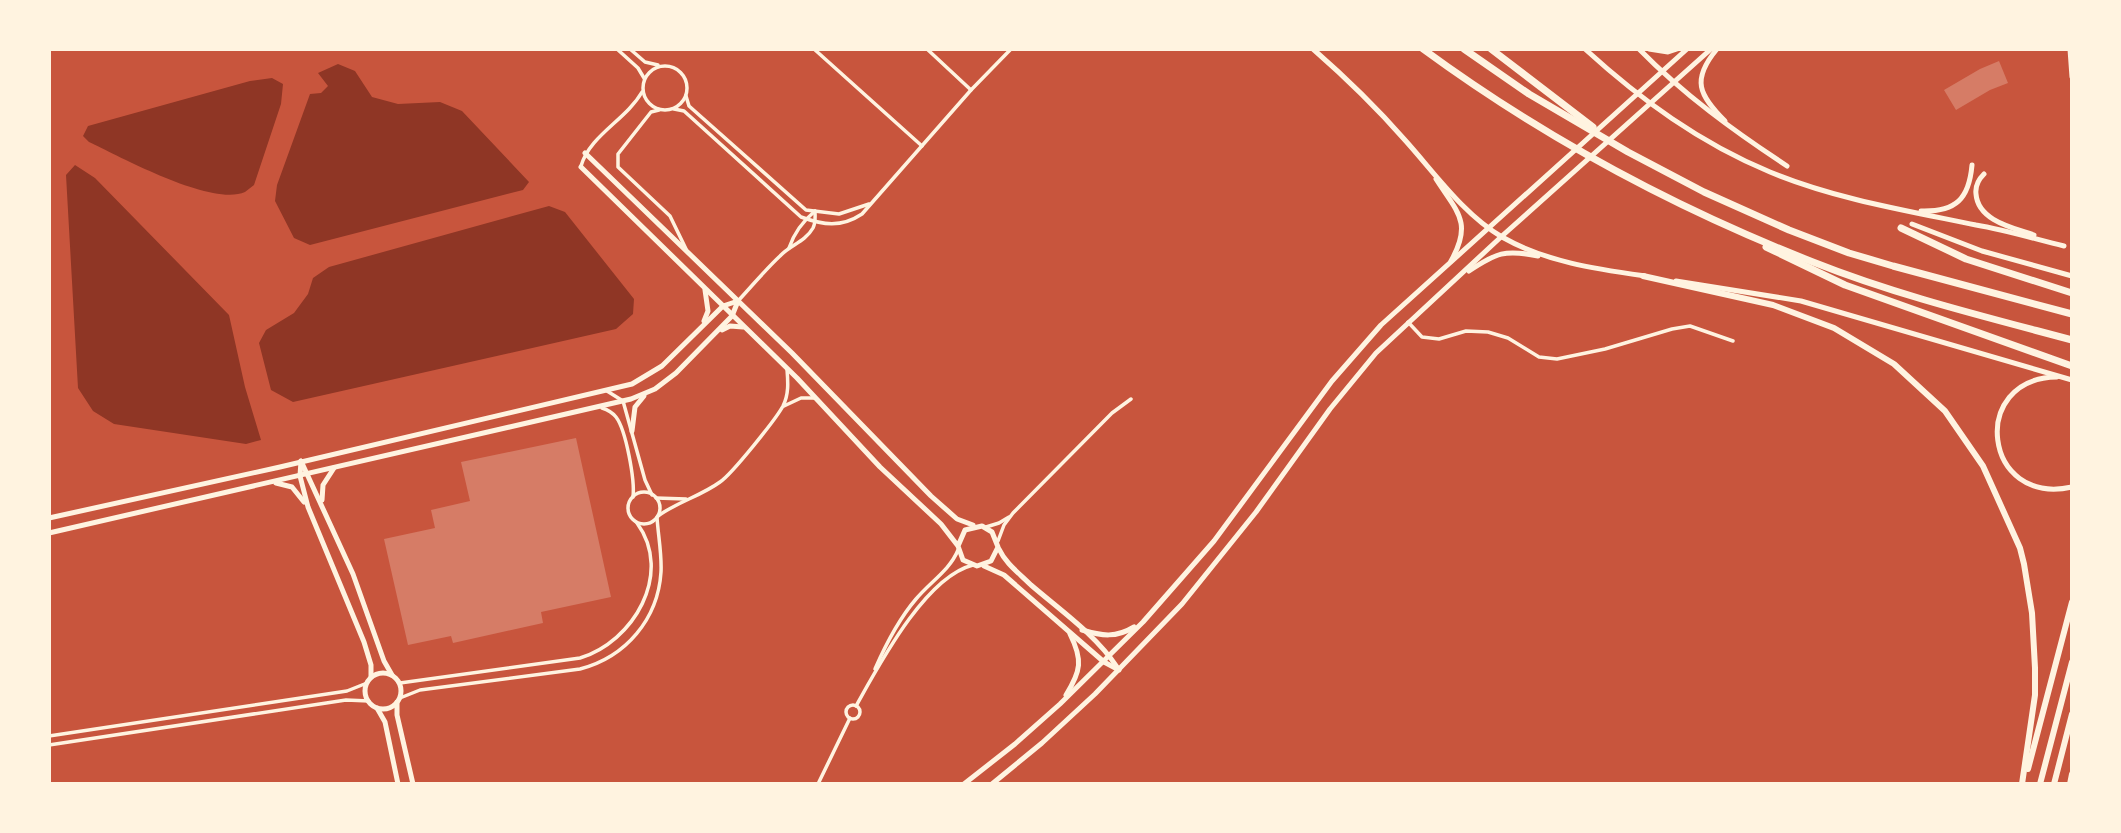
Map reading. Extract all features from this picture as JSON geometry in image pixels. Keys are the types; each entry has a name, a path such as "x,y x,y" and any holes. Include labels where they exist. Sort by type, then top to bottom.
{"highway":[{"path":"1423,49 1556,137 1668,199 1845,285 2072,366"},
{"path":"1464,49 1529,94 1580,121"},
{"path":"1491,49 1580,121 1619,147 1704,192 1827,245 1893,266 2072,314"},
{"path":"1668,199 1814,263 1923,298 2072,340"},
{"path":"1901,228 1966,260 2072,293"},
{"path":"1643,276 1763,302 1834,328 1894,364 1945,411 1983,466 2020,548 2024,564 2032,613 2035,695 2023,784"},
{"path":"2023,784 2072,602"},
{"path":"2040,784 2072,662"},
{"path":"2054,784 2072,714"},
{"path":"2071,784 2072,774"}],"main road":[{"path":"1313,49 1359,90 1454,195 1489,227 1502,236 1553,259"},
{"path":"1585,49 1659,112 1729,153 1772,173 1822,190 2064,246"},
{"path":"1639,49 1672,82 1740,135 1787,166"},
{"path":"1649,49 1668,52 1677,49"},
{"path":"964,784 1060,704 1143,622 1232,519 1321,396 1381,325 1687,49"},
{"path":"992,784 1042,743 1119,670 1194,590 1256,512 1346,387 1376,353 1711,49"},
{"path":"1717,49 1702,73 1700,88 1711,107 1740,135"},
{"path":"2070,49 2072,77"},
{"path":"585,153 797,358 931,496 957,519 992,531 1008,564 1083,630 1110,656 1119,670"},
{"path":"1422,159 1458,213 1462,226 1460,245 1448,265"},
{"path":"1891,207 1921,211 1948,209 1964,197 1972,164"},
{"path":"581,167 816,398 880,467 941,524 963,559 973,565 991,561 998,544"},
{"path":"1984,174 1979,178 1976,191 1978,203 1985,213 2004,225 2072,249"},
{"path":"1912,224 1982,251 2072,276"},
{"path":"1457,278 1492,256 1503,252 1516,252 1590,268 1801,301 2070,379"},
{"path":"701,328 708,311 704,287"},
{"path":"49,518 632,384 653,373 723,306 738,301"},
{"path":"632,431 635,407 648,393 676,373 732,316 738,301"},
{"path":"713,335 730,326 744,327"},
{"path":"2070,379 2039,379 2022,386 2002,409 1997,438 2000,454 2011,471 2020,478 2049,490 2072,487"},
{"path":"49,533 600,407 648,393"},
{"path":"301,461 353,574 384,661 400,683 402,691 397,715 413,784"},
{"path":"301,461 300,476 307,507 364,642 371,665 371,677"},
{"path":"324,510 323,485 334,468"},
{"path":"270,483 292,487 307,507"},
{"path":"958,548 965,530 976,526"},
{"path":"981,565 1004,575 1070,634 1104,662 1119,670"},
{"path":"1083,630 1113,636 1143,622"},
{"path":"1060,704 1080,665 1077,648 1070,634"},
{"path":"392,675 379,673 371,677 366,683 365,695 385,722 398,784"},
{"path":"377,708 391,708 399,700"}],"street":[{"path":"617,49 638,68 644,79"},
{"path":"630,49 645,62 660,66"},
{"path":"814,49 922,146"},
{"path":"927,49 971,90"},
{"path":"674,108 684,111 801,217 839,225 854,219 871,203 1011,49"},
{"path":"659,110 647,101 643,91 644,79 648,73 667,65 681,71 688,84 686,96 681,104 674,108 651,112 618,153 618,167 670,216 687,251"},
{"path":"581,167 585,153 635,104 643,91"},
{"path":"686,96 690,106 806,210 839,214 871,203"},
{"path":"738,301 789,247 792,238 815,211"},
{"path":"789,247 797,245 812,230 816,222 815,211"},
{"path":"1408,322 1422,337 1439,339 1466,331 1489,332 1508,338 1539,357 1557,359 1690,326 1733,341"},
{"path":"638,523 651,523 657,517 724,480 782,407 787,393 786,368"},
{"path":"399,700 420,690 580,669 597,664 616,653 629,644 641,629 655,601 661,570 657,517 660,507 645,480 623,401 606,391"},
{"path":"782,407 801,398 816,398"},
{"path":"998,544 1004,525 1013,513 1112,413 1131,399"},
{"path":"400,683 580,658 607,646 634,620 647,592 651,570 650,555 644,534 628,510 634,484 620,425 612,413 600,407"},
{"path":"633,497 640,493 688,499"},
{"path":"986,527 999,523 1013,513"},
{"path":"870,681 884,647 902,617 928,586 949,567 958,548"},
{"path":"856,705 916,611 950,575 973,565"},
{"path":"49,736 347,691 366,683"},
{"path":"49,745 346,700 369,701"},
{"path":"850,718 846,709 856,705"},
{"path":"818,784 850,718 858,715 859,709 856,705"}],"shaded area":[{"path":"338,64 355,71 372,97 398,104 440,102 462,111 529,182 523,190 310,245 294,238 275,201 277,185 310,94 321,93 328,86 318,73"},
{"path":"272,78 283,84 281,104 254,185 245,192 230,195 190,187 122,158 89,142 83,136 88,126 250,81"},
{"path":"75,165 95,178 229,315 245,387 261,440 246,444 114,424 93,411 78,388 66,175"},
{"path":"549,206 565,212 634,299 633,314 616,329 293,402 271,390 259,343 266,330 294,313 308,294 313,278 329,267"}],"building":[{"path":"1999,61 2008,83 1956,110 1944,90"},
{"path":"576,438 611,597 541,612 543,623 453,643 451,636 408,645 384,539 435,528 431,510 470,501 461,462"}]}
